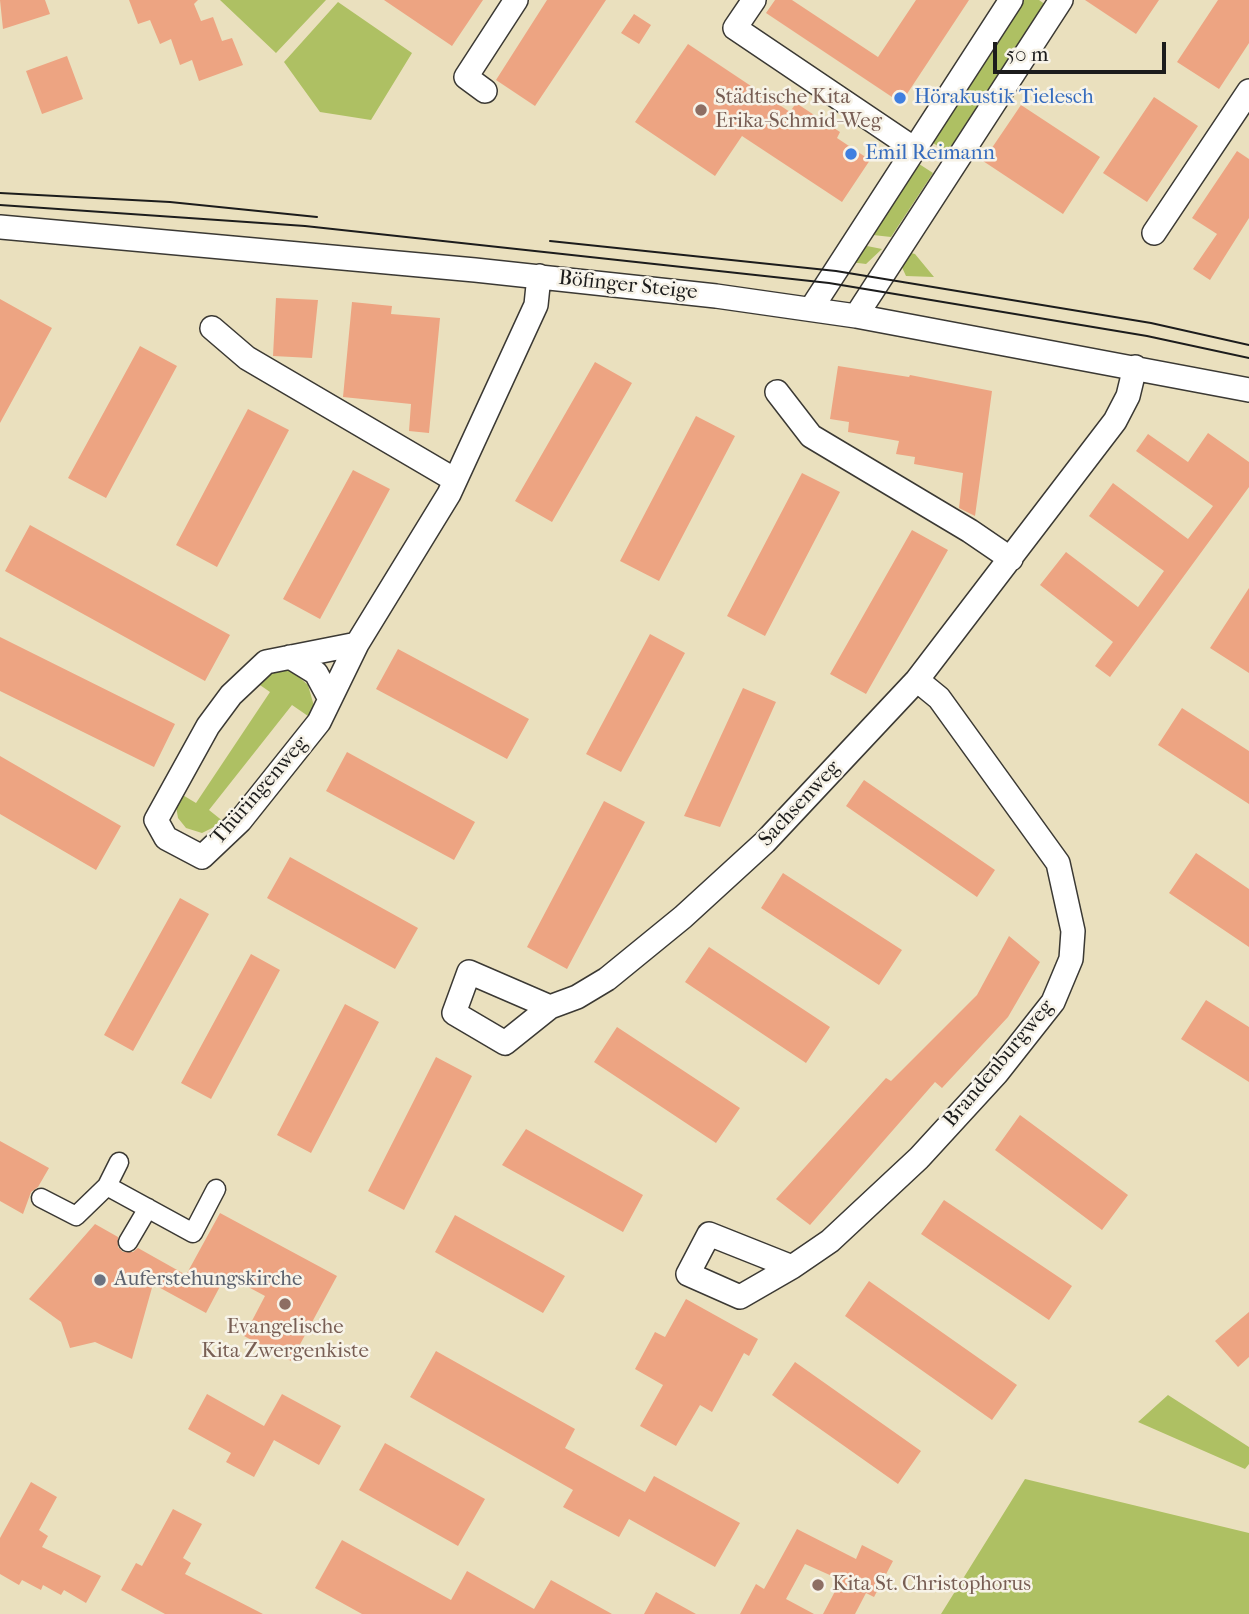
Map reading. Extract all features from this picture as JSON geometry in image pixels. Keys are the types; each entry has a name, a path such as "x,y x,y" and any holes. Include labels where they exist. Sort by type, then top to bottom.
{"street":[{"path":"485,91 466,77 516,0"},
{"path":"754,0 736,28 913,148"},
{"path":"811,309 1011,0"},
{"path":"856,316 1061,0"},
{"path":"1154,233 1249,91"},
{"name":"Böfinger Steige","path":"0,227 539,276 811,309 1249,390"},
{"name":"Thüringenweg","path":"357,644 266,662 232,695 208,726 156,820 166,838 202,857 240,821 319,722 357,644 455,481 536,305 539,276"},
{"path":"212,328 247,358 455,481"},
{"name":"Sachsenweg","path":"550,1007 577,997 607,979 683,917 765,842 917,680 1115,421 1128,396 1135,368"},
{"path":"777,392 811,436 1011,558"},
{"path":"290,657 316,673 330,699"},
{"name":"Brandenburgweg","path":"792,1267 830,1241 872,1203 919,1158 988,1082 1053,1002 1071,959 1073,931 1069,901 1058,863 939,698 917,680"},
{"path":"40,1198 76,1216 107,1186 119,1162"},
{"path":"107,1186 193,1233 216,1189"},
{"path":"128,1242 148,1208"}],"green space":[{"path":"220,0 326,0 276,53"},
{"path":"1021,0 1039,0 1046,5 947,152 927,139"},
{"path":"338,2 412,53 371,120 320,112 284,62"},
{"path":"913,160 933,173 891,237 864,234"},
{"path":"857,244 882,249 866,264 850,262"},
{"path":"907,252 915,254 934,277 906,276 900,263"},
{"path":"272,670 292,671 308,685 314,706 308,716 292,705 209,810 224,822 202,833 186,828 178,818 176,806 181,794 196,803 270,692 257,683"},
{"path":"1168,1395 1249,1447 1249,1464 1245,1469 1138,1422"},
{"path":"1025,1479 1249,1533 1249,1614 941,1614"}],"building":[{"path":"0,0 45,0 50,14 3,29"},
{"path":"129,0 198,0 194,4 201,21 213,17 222,41 232,38 243,65 199,81 192,60 180,65 171,39 160,44 150,20 138,24"},
{"path":"384,0 483,0 452,46"},
{"path":"547,0 606,0 535,106 496,80"},
{"path":"775,0 792,0 878,57 916,0 969,0 901,103 766,13"},
{"path":"1085,0 1159,0 1136,34"},
{"path":"1218,0 1249,0 1249,43 1219,89 1177,62"},
{"path":"634,14 651,25 639,44 621,33"},
{"path":"688,44 790,112 796,103 840,132 837,138 870,160 842,202 742,136 715,176 635,122"},
{"path":"67,56 83,99 42,114 26,71"},
{"path":"1154,97 1198,126 1147,202 1103,173"},
{"path":"1021,105 1100,157 1063,214 983,161"},
{"path":"1237,151 1249,159 1249,218 1210,280 1193,269 1217,234 1192,218"},
{"path":"276,298 318,300 312,358 273,356"},
{"path":"0,299 52,328 0,423"},
{"path":"352,302 392,306 391,314 440,318 429,433 409,431 411,404 343,397"},
{"path":"140,346 177,366 106,498 68,478"},
{"path":"595,362 632,383 552,522 515,501"},
{"path":"838,366 909,377 910,375 992,391 975,516 959,508 963,473 914,464 915,457 896,454 899,441 848,432 849,422 830,419"},
{"path":"248,409 289,430 217,567 176,545"},
{"path":"696,416 735,436 659,581 620,561"},
{"path":"1208,433 1249,462 1249,487 1110,677 1095,666 1113,642 1040,585 1066,552 1138,607 1164,571 1089,516 1113,483 1188,539 1213,506 1136,451 1148,434 1188,462"},
{"path":"353,470 390,489 320,619 283,599"},
{"path":"802,473 840,492 765,636 727,616"},
{"path":"30,525 230,635 205,681 5,571"},
{"path":"912,530 948,550 866,694 830,674"},
{"path":"1249,588 1249,673 1210,648"},
{"path":"650,634 685,653 621,772 586,754"},
{"path":"0,637 175,724 154,767 0,691"},
{"path":"398,649 529,719 507,759 376,689"},
{"path":"743,688 776,702 720,827 684,816"},
{"path":"1182,708 1249,751 1249,804 1158,745"},
{"path":"347,752 475,822 454,860 326,791"},
{"path":"0,756 121,826 96,870 0,814"},
{"path":"864,780 995,870 977,897 846,806"},
{"path":"604,801 645,822 567,969 527,947"},
{"path":"1196,853 1249,889 1249,947 1169,893"},
{"path":"290,857 418,928 395,969 267,898"},
{"path":"783,873 902,950 879,985 761,908"},
{"path":"180,898 209,914 133,1051 104,1035"},
{"path":"1009,936 1040,962 1008,1017 942,1088 935,1082 810,1225 776,1199 886,1078 891,1081 977,995"},
{"path":"709,947 830,1027 806,1063 685,982"},
{"path":"251,954 280,970 211,1099 181,1083"},
{"path":"1206,1000 1249,1027 1249,1082 1181,1039"},
{"path":"345,1004 379,1022 311,1153 277,1135"},
{"path":"617,1027 740,1108 716,1143 594,1062"},
{"path":"436,1057 472,1076 404,1210 368,1191"},
{"path":"1020,1115 1128,1195 1102,1230 995,1150"},
{"path":"526,1129 643,1195 623,1232 502,1165"},
{"path":"0,1141 49,1168 38,1187 31,1192 23,1214 0,1201"},
{"path":"944,1200 1072,1286 1049,1320 921,1234"},
{"path":"220,1213 337,1276 291,1361 244,1336 265,1296 226,1275 206,1313 153,1284 132,1359 95,1342 70,1348 61,1322 29,1299 95,1224 118,1237 118,1247 123,1252 133,1252 138,1248 186,1275"},
{"path":"455,1215 565,1276 543,1313 435,1252"},
{"path":"869,1281 1017,1385 992,1420 845,1316"},
{"path":"686,1299 758,1339 749,1356 744,1353 712,1412 700,1405 676,1446 640,1426 663,1385 635,1369 655,1332 665,1337"},
{"path":"1249,1312 1249,1357 1238,1367 1215,1341"},
{"path":"436,1351 575,1429 565,1448 645,1492 654,1476 740,1523 715,1567 629,1519 619,1537 563,1507 573,1490 410,1397"},
{"path":"795,1362 921,1451 898,1484 772,1395"},
{"path":"207,1394 264,1426 282,1394 341,1426 319,1465 274,1440 254,1477 226,1462 231,1453 188,1429"},
{"path":"385,1443 485,1499 458,1546 359,1490"},
{"path":"31,1482 57,1497 39,1530 48,1536 42,1547 101,1576 86,1603 64,1590 61,1595 43,1585 41,1590 22,1580 19,1585 0,1574 0,1538"},
{"path":"173,1509 202,1524 183,1558 191,1563 185,1574 263,1614 165,1614 121,1590 136,1563 142,1566"},
{"path":"797,1529 856,1559 862,1545 893,1561 874,1597 866,1593 855,1614 823,1614 841,1580 805,1564 786,1599 814,1614 740,1614 756,1584 764,1589"},
{"path":"342,1540 451,1600 467,1571 534,1609 551,1580 612,1614 362,1614 315,1588"},
{"path":"656,1592 696,1614 644,1614"}],"tram line":[{"path":"0,193 170,202 317,217"},
{"path":"0,205 305,226 829,283 1147,336 1249,358"},
{"path":"550,241 836,271 1151,323 1249,345"}],"place":[{"name":"Hörakustik Tielesch","path":"900,98"},
{"name":"Städtische Kita Erika-Schmid-Weg","path":"701,110"},
{"name":"Emil Reimann","path":"851,154"},
{"name":"Auferstehungskirche","path":"100,1280"},
{"name":"Evangelische Kita Zwergenkiste","path":"285,1304"},
{"name":"Kita St. Christophorus","path":"818,1585"}]}
